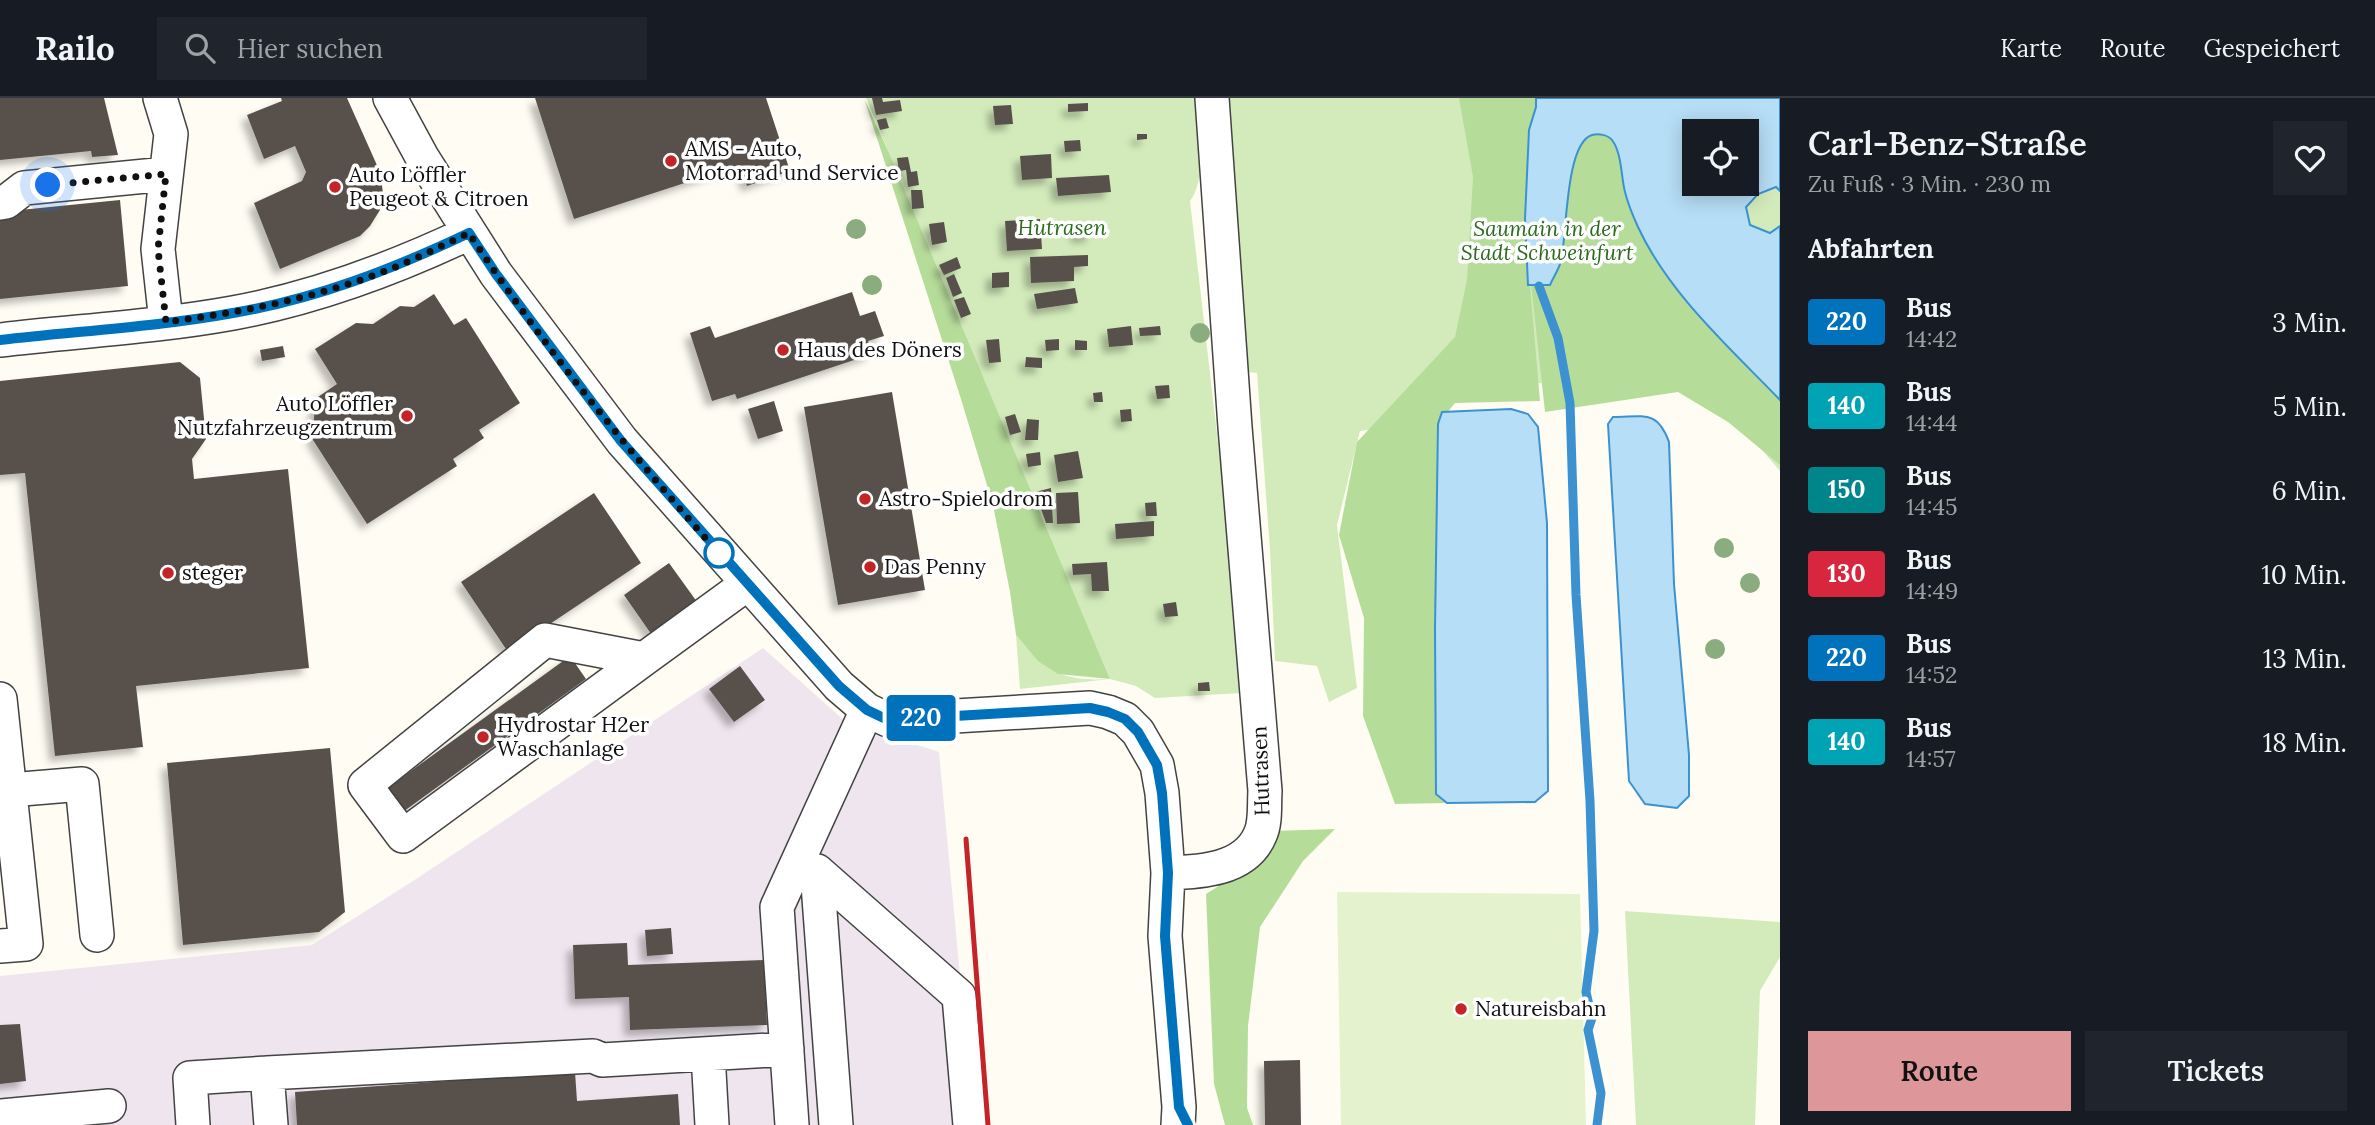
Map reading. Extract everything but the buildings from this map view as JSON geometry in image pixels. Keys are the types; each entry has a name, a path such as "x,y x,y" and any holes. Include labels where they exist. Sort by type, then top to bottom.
{"street":[{"path":"160,98 171,134 158,249 166,322"},
{"path":"390,98 422,157 496,274 621,441 839,686 867,710 888,720 1090,708 1125,719 1138,732 1157,765 1162,793 1168,873 1165,936 1182,1119"},
{"name":"Hutrasen","path":"1168,873 1213,869 1230,863 1253,846 1261,834 1265,791 1235,427 1212,98"},
{"path":"0,203 6,202 24,188 166,174"},
{"path":"0,340 233,313 338,286 405,263 469,233"},
{"path":"644,659 545,640 365,785 403,835 747,584"},
{"path":"0,699 26,944 0,946"},
{"path":"792,1125 777,907 811,859 867,710"},
{"path":"10,790 82,784 97,935"},
{"path":"811,859 836,1125"},
{"path":"811,859 959,996 970,1125"},
{"path":"193,1125 190,1078 593,1056 602,1060 787,1049"},
{"path":"708,1054 712,1125"},
{"path":"267,1073 271,1125"},
{"path":"0,1116 109,1106"}],"shaded area":[{"path":"763,648 846,722 939,752 974,1125 0,1125 0,976 312,945"}],"green space":[{"path":"864,98 1110,679 1058,674 1038,661 1016,635 993,505"},
{"name":"Hutrasen","path":"866,98 1196,98 1200,166 1196,191 1190,201 1222,477 1242,693 1155,698 1136,686 1110,679"},
{"name":"Saumain in der Stadt Schweinfurt","path":"1228,98 1780,98 1780,471 1755,442 1713,383 1595,385 1442,380 1407,424 1360,431 1337,525 1357,688 1329,702 1317,666 1275,661 1257,373 1248,372"},
{"path":"1459,98 1605,98 1780,323 1780,465 1728,422 1678,392 1545,412 1526,238 1540,401 1455,403 1438,424 1436,794 1447,803 1395,804 1363,716 1364,618 1339,535 1357,442 1455,337 1467,280 1473,177"},
{"path":"1016,635 1046,666 1056,672 1079,678 1110,679 1020,689"},
{"path":"1335,829 1303,861 1260,927 1248,1026 1247,1108 1253,1125 1225,1125 1214,1084 1206,894 1244,870 1273,831"},
{"name":"Natureisbahn","path":"1337,892 1580,894 1586,1125 1341,1125"},
{"path":"1625,911 1780,922 1780,957 1760,991 1755,1125 1636,1125"}],"water":[{"path":"1536,98 1780,98 1780,191 1776,187 1759,194 1759,119 1682,119 1682,196 1756,196 1746,207 1750,225 1770,233 1780,226 1780,400 1721,340 1666,275 1634,219 1625,192 1618,152 1612,140 1606,136 1592,135 1583,142 1577,155 1572,172 1561,261 1550,285 1528,285 1525,219 1529,130"},
{"path":"1511,409 1528,414 1538,427 1547,523 1548,791 1535,802 1447,803 1436,794 1438,424 1442,412"},
{"path":"1613,417 1648,417 1659,424 1669,442 1674,584 1689,755 1689,796 1677,808 1645,804 1629,781 1608,424"}],"waterway":[{"path":"1539,286 1558,338 1570,403 1576,595 1590,801 1594,931 1586,992 1592,1018 1588,1030 1601,1093 1597,1125"}],"railway":[{"path":"966,839 988,1125"}],"bus line":[{"name":"220","path":"0,340 211,316 288,301 405,263 469,233 496,274 621,441 839,686 867,710 888,720 1090,708 1125,719 1138,732 1157,765 1162,793 1168,873 1165,936 1179,1107 1188,1125"}],"place":[{"name":"AMS - Auto, Motorrad und Service","path":"671,161"},
{"name":"Auto Löffler Peugeot & Citroen","path":"335,187"},
{"name":"Haus des Döners","path":"783,350"},
{"name":"Auto Löffler Nutzfahrzeugzentrum","path":"407,416"},
{"name":"Astro-Spielodrom","path":"865,499"},
{"name":"Das Penny","path":"870,567"},
{"name":"steger","path":"168,573"},
{"name":"Hydrostar H2er Waschanlage","path":"483,737"},
{"name":"Natureisbahn","path":"1461,1009"}],"route":[{"path":"48,185 166,174 158,249 166,322 233,313 288,301 405,263 469,233 496,274 621,441 723,558 719,553"}]}
